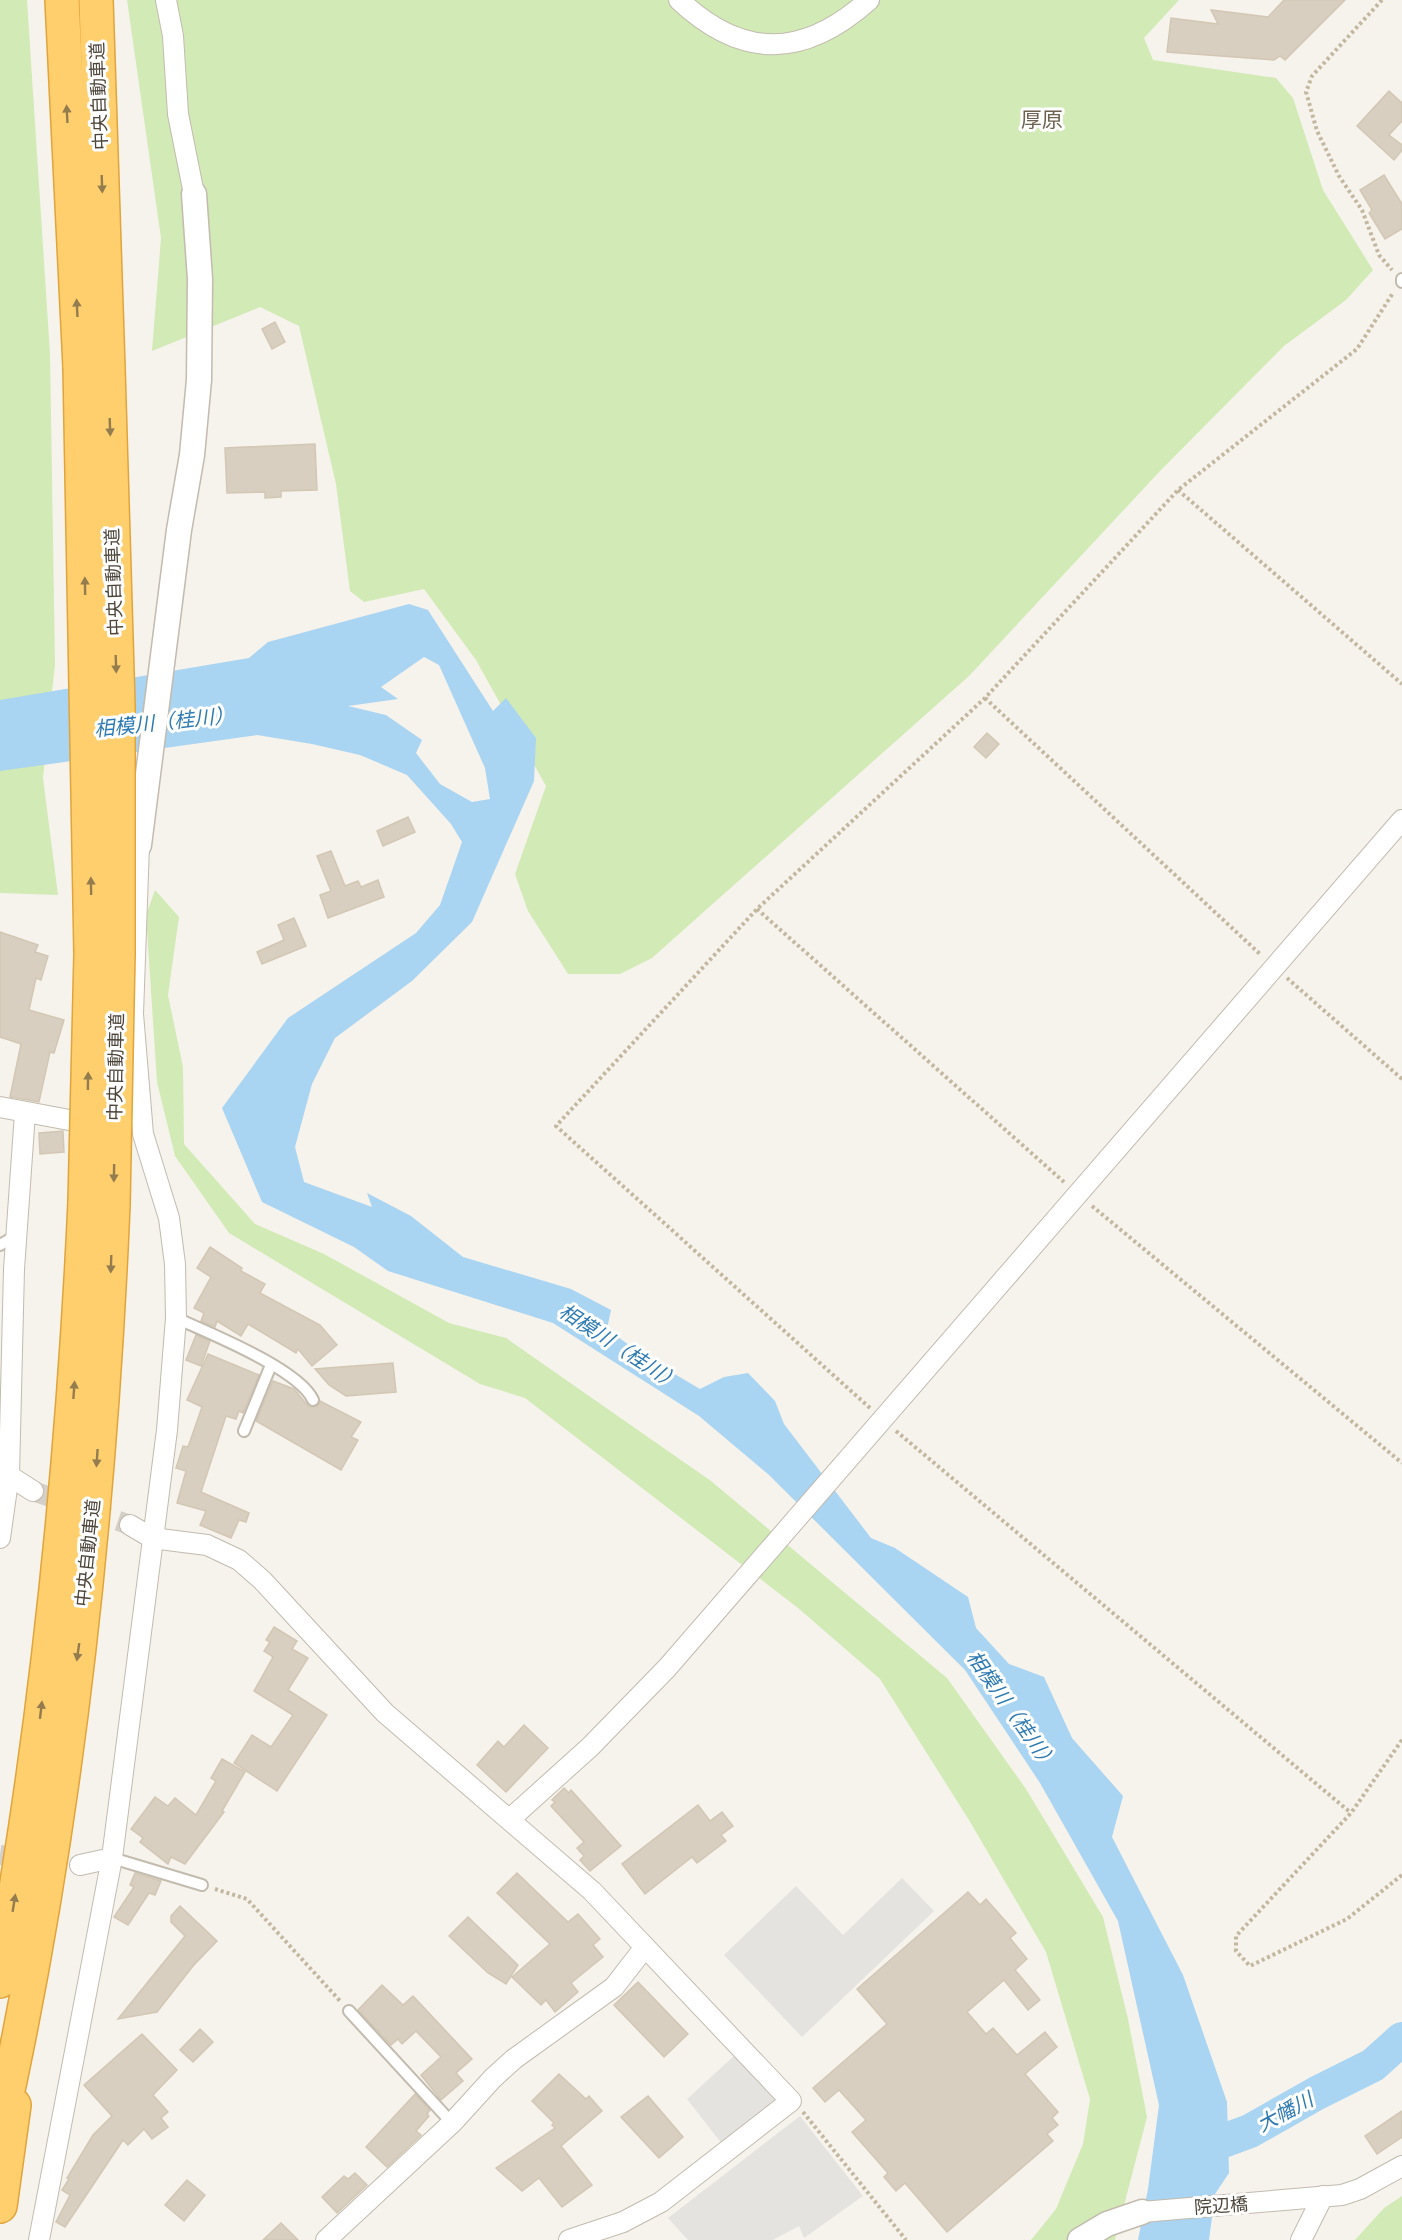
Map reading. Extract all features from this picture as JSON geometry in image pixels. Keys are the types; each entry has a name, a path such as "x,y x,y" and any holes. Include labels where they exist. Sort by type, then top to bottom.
{"highway":[{"name":"中央自動車道","path":"0,1981 27,1819 67,1489 99,1204 118,954 118,718 94,367 62,0"},
{"name":"中央自動車道","path":"94,367 96,0"},
{"name":"中央自動車道","path":"0,2127 40,1919 81,1628 109,1310 99,1204"},
{"path":"0,2206 40,1919"}],"street":[{"path":"39,2240 112,1858 167,1430 176,1318 175,1264 169,1218 143,1134 133,1014 139,845 179,530 192,455 199,380 200,279 194,194 178,114 173,36 166,0"},
{"path":"679,0 713,26 742,40 771,46 821,35 869,0"},
{"path":"510,1819 590,1747 636,1700 746,1577 1402,820"},
{"path":"0,1107 143,1134"},
{"path":"0,1538 4,1472 8,1240 25,1113"},
{"path":"4,1472 33,1491"},
{"path":"130,1524 152,1538 207,1545 239,1560 262,1580 385,1713 592,1891 791,2101 661,2202 624,2222 569,2240"},
{"path":"80,1865 112,1858"},
{"path":"326,2240 452,2123 493,2078 514,2059 614,1987 645,1947"},
{"name":"院辺橋","path":"1142,2212 1300,2200 1323,2196 1360,2189 1402,2166"},
{"path":"1301,2240 1323,2196"},
{"path":"1080,2240 1107,2224 1142,2212"}],"lane":[{"path":"176,1318 301,1382 314,1400"},
{"path":"244,1431 271,1365"},
{"path":"112,1858 202,1885"},
{"path":"350,2011 452,2123"}],"path":[{"path":"1351,1813 883,1420 556,1126 757,909 985,698 1178,490 1357,349 1402,280 1379,255 1362,210 1339,176 1317,131 1306,92 1312,76 1382,0"},
{"path":"1178,490 1402,684"},
{"path":"985,698 1275,967 1402,1079"},
{"path":"757,909 1078,1194 1402,1463"},
{"path":"1402,1740 1351,1813 1236,1936 1236,1951 1250,1966 1347,1919 1402,1875"},
{"path":"202,1885 247,1899 350,2011"},
{"path":"791,2101 906,2240"}],"green space":[{"path":"0,0 27,0 50,354 55,664 43,778 58,895 0,893"},
{"path":"127,0 1179,0 1144,38 1153,60 1276,78 1293,98 1323,190 1373,270 1346,300 1284,346 1161,470 969,676 652,958 620,974 568,974 528,911 515,874 546,786 476,660 424,589 364,602 350,591 336,484 299,326 260,307 152,351 161,238"},
{"path":"155,890 179,917 168,995 183,1067 184,1144 255,1224 324,1254 449,1323 506,1338 711,1481 947,1678 1026,1789 1103,1917 1128,2019 1147,2117 1115,2240 1031,2240 1056,2209 1083,2144 1090,2099 1046,1952 969,1820 880,1679 798,1608 525,1398 480,1384 229,1233 175,1156 157,1082 146,915"},
{"path":"1402,2196 1402,2240 1355,2240 1384,2208"}],"shaded area":[{"path":"902,1878 934,1911 802,2037 724,1955 796,1886 843,1935"},
{"path":"734,2056 776,2101 722,2144 687,2099"},
{"path":"800,2116 863,2196 804,2238 799,2226 773,2240 688,2240 668,2218"}],"water":[{"name":"相模川（桂川）","path":"409,604 428,610 493,711 506,698 536,738 534,781 472,922 412,981 335,1038 312,1084 295,1147 304,1182 372,1207 367,1193 411,1216 463,1257 571,1289 611,1310 607,1329 644,1356 700,1389 724,1377 748,1373 775,1401 784,1424 871,1538 895,1548 968,1597 976,1628 1009,1664 1044,1677 1072,1738 1123,1796 1112,1837 1183,1975 1227,2102 1229,2173 1215,2194 1209,2240 1138,2240 1148,2189 1159,2105 1118,1921 1040,1783 965,1670 769,1475 699,1416 553,1323 388,1271 354,1247 262,1202 222,1108 288,1018 416,933 440,905 462,842 451,824 407,775 360,755 257,735 0,771 0,700 249,658 268,642","holes":["424,657 439,665 485,768 490,799 472,802 440,784 416,753 422,740 386,715 348,706 398,699 381,687"]}],"building":[{"path":"1284,0 1345,0 1285,60 1280,56 1274,60 1167,52 1171,18 1218,24 1211,10 1268,17"},
{"path":"1389,91 1402,103 1402,121 1389,135 1402,145 1402,150 1394,160 1357,126"},
{"path":"1384,175 1402,204 1402,229 1385,239 1369,213 1372,210 1360,190"},
{"path":"275,322 285,342 272,349 262,329"},
{"path":"315,444 317,490 281,491 281,497 265,498 265,492 227,493 225,448"},
{"path":"987,733 999,744 986,758 974,747"},
{"path":"408,817 415,832 383,846 377,831"},
{"path":"331,851 345,886 358,881 361,887 378,880 384,897 328,918 320,895 331,891 317,856"},
{"path":"294,918 306,946 262,964 257,952 284,940 278,925"},
{"path":"0,932 38,945 35,952 48,956 41,980 36,978 29,1010 64,1020 54,1053 50,1052 39,1102 10,1097 21,1044 0,1037"},
{"path":"63,1131 64,1152 40,1154 39,1133"},
{"path":"210,1247 242,1268 241,1271 265,1284 260,1293 320,1325 337,1345 312,1366 298,1349 296,1353 248,1324 241,1336 217,1321 215,1327 201,1321 204,1313 194,1308 211,1277 197,1268"},
{"path":"196,1335 210,1341 201,1366 186,1360"},
{"path":"208,1354 259,1375 243,1413 239,1411 236,1419 226,1416 201,1492 249,1513 246,1522 239,1520 231,1538 200,1525 206,1511 177,1503 186,1471 176,1468 183,1446 188,1447 202,1407 187,1400"},
{"path":"393,1363 396,1392 346,1396 329,1385 315,1369"},
{"path":"273,1381 294,1389 309,1407 317,1406 320,1401 361,1422 351,1437 358,1440 341,1470 256,1421"},
{"path":"274,1627 297,1641 292,1649 308,1658 288,1690 327,1715 277,1791 234,1763 252,1735 271,1747 293,1715 254,1691 273,1657 264,1651 270,1642 266,1640"},
{"path":"524,1725 548,1748 506,1792 477,1765 498,1741 504,1747"},
{"path":"222,1759 245,1772 222,1811 224,1812 185,1864 171,1857 168,1864 140,1842 143,1838 131,1829 155,1797 168,1806 175,1798 196,1815 216,1781 211,1778"},
{"path":"564,1788 569,1793 571,1790 621,1846 590,1871 580,1860 584,1856 577,1848 584,1842 551,1806 555,1802 552,1800"},
{"path":"698,1805 710,1821 722,1812 733,1826 721,1835 726,1841 697,1863 692,1857 645,1894 622,1864"},
{"path":"135,1873 161,1881 155,1895 149,1893 128,1925 114,1917 134,1887 130,1885"},
{"path":"517,1873 568,1922 578,1914 600,1939 593,1945 603,1957 571,1983 578,1992 555,2012 546,2000 541,2005 512,1977 550,1944 497,1893"},
{"path":"968,1892 980,1905 986,1899 1016,1933 1010,1938 1027,1959 1015,1970 1040,2000 1028,2010 1004,1980 967,2012 986,2034 993,2028 1017,2055 1045,2032 1057,2047 1025,2074 1058,2112 1052,2118 1058,2125 1047,2134 1053,2141 947,2232 905,2183 896,2191 884,2177 888,2173 852,2132 866,2120 839,2090 825,2102 813,2088 887,2024 857,1989"},
{"path":"180,1906 217,1941 193,1966 157,2012 118,2019 185,1936 171,1922 171,1916"},
{"path":"468,1917 518,1965 506,1984 488,1973 449,1936"},
{"path":"638,1982 688,2034 664,2057 614,2005"},
{"path":"382,1985 403,2005 413,1996 472,2059 456,2073 463,2081 441,2100 421,2075 441,2057 416,2031 402,2044 398,2039 391,2045 358,2010"},
{"path":"200,2029 213,2042 193,2062 180,2050"},
{"path":"142,2034 177,2070 153,2095 168,2112 161,2118 168,2127 152,2139 144,2129 128,2145 123,2140 65,2227 56,2222 70,2195 62,2190 69,2179 67,2178 93,2135 112,2116 84,2085"},
{"path":"559,2074 586,2099 589,2096 602,2111 561,2146 592,2185 562,2207 539,2178 522,2191 496,2168 555,2128 552,2125 554,2123 532,2101"},
{"path":"415,2094 430,2110 427,2114 429,2116 416,2131 421,2135 387,2167 366,2147"},
{"path":"648,2096 683,2137 659,2158 621,2117"},
{"path":"1402,2111 1402,2137 1377,2154 1365,2136"},
{"path":"355,2173 367,2185 337,2213 322,2197 344,2176 348,2179"},
{"path":"187,2180 205,2195 184,2221 165,2205"},
{"path":"281,2223 298,2240 263,2240"}],"waterway":[{"name":"大幡川","path":"1185,2155 1250,2131 1317,2093 1373,2065 1402,2039"}],"tunnel":[{"path":"33,1491 130,1525"},
{"path":"0,1855 31,1859"}],"district":[{"name":"厚原","path":"1042,120"}]}
